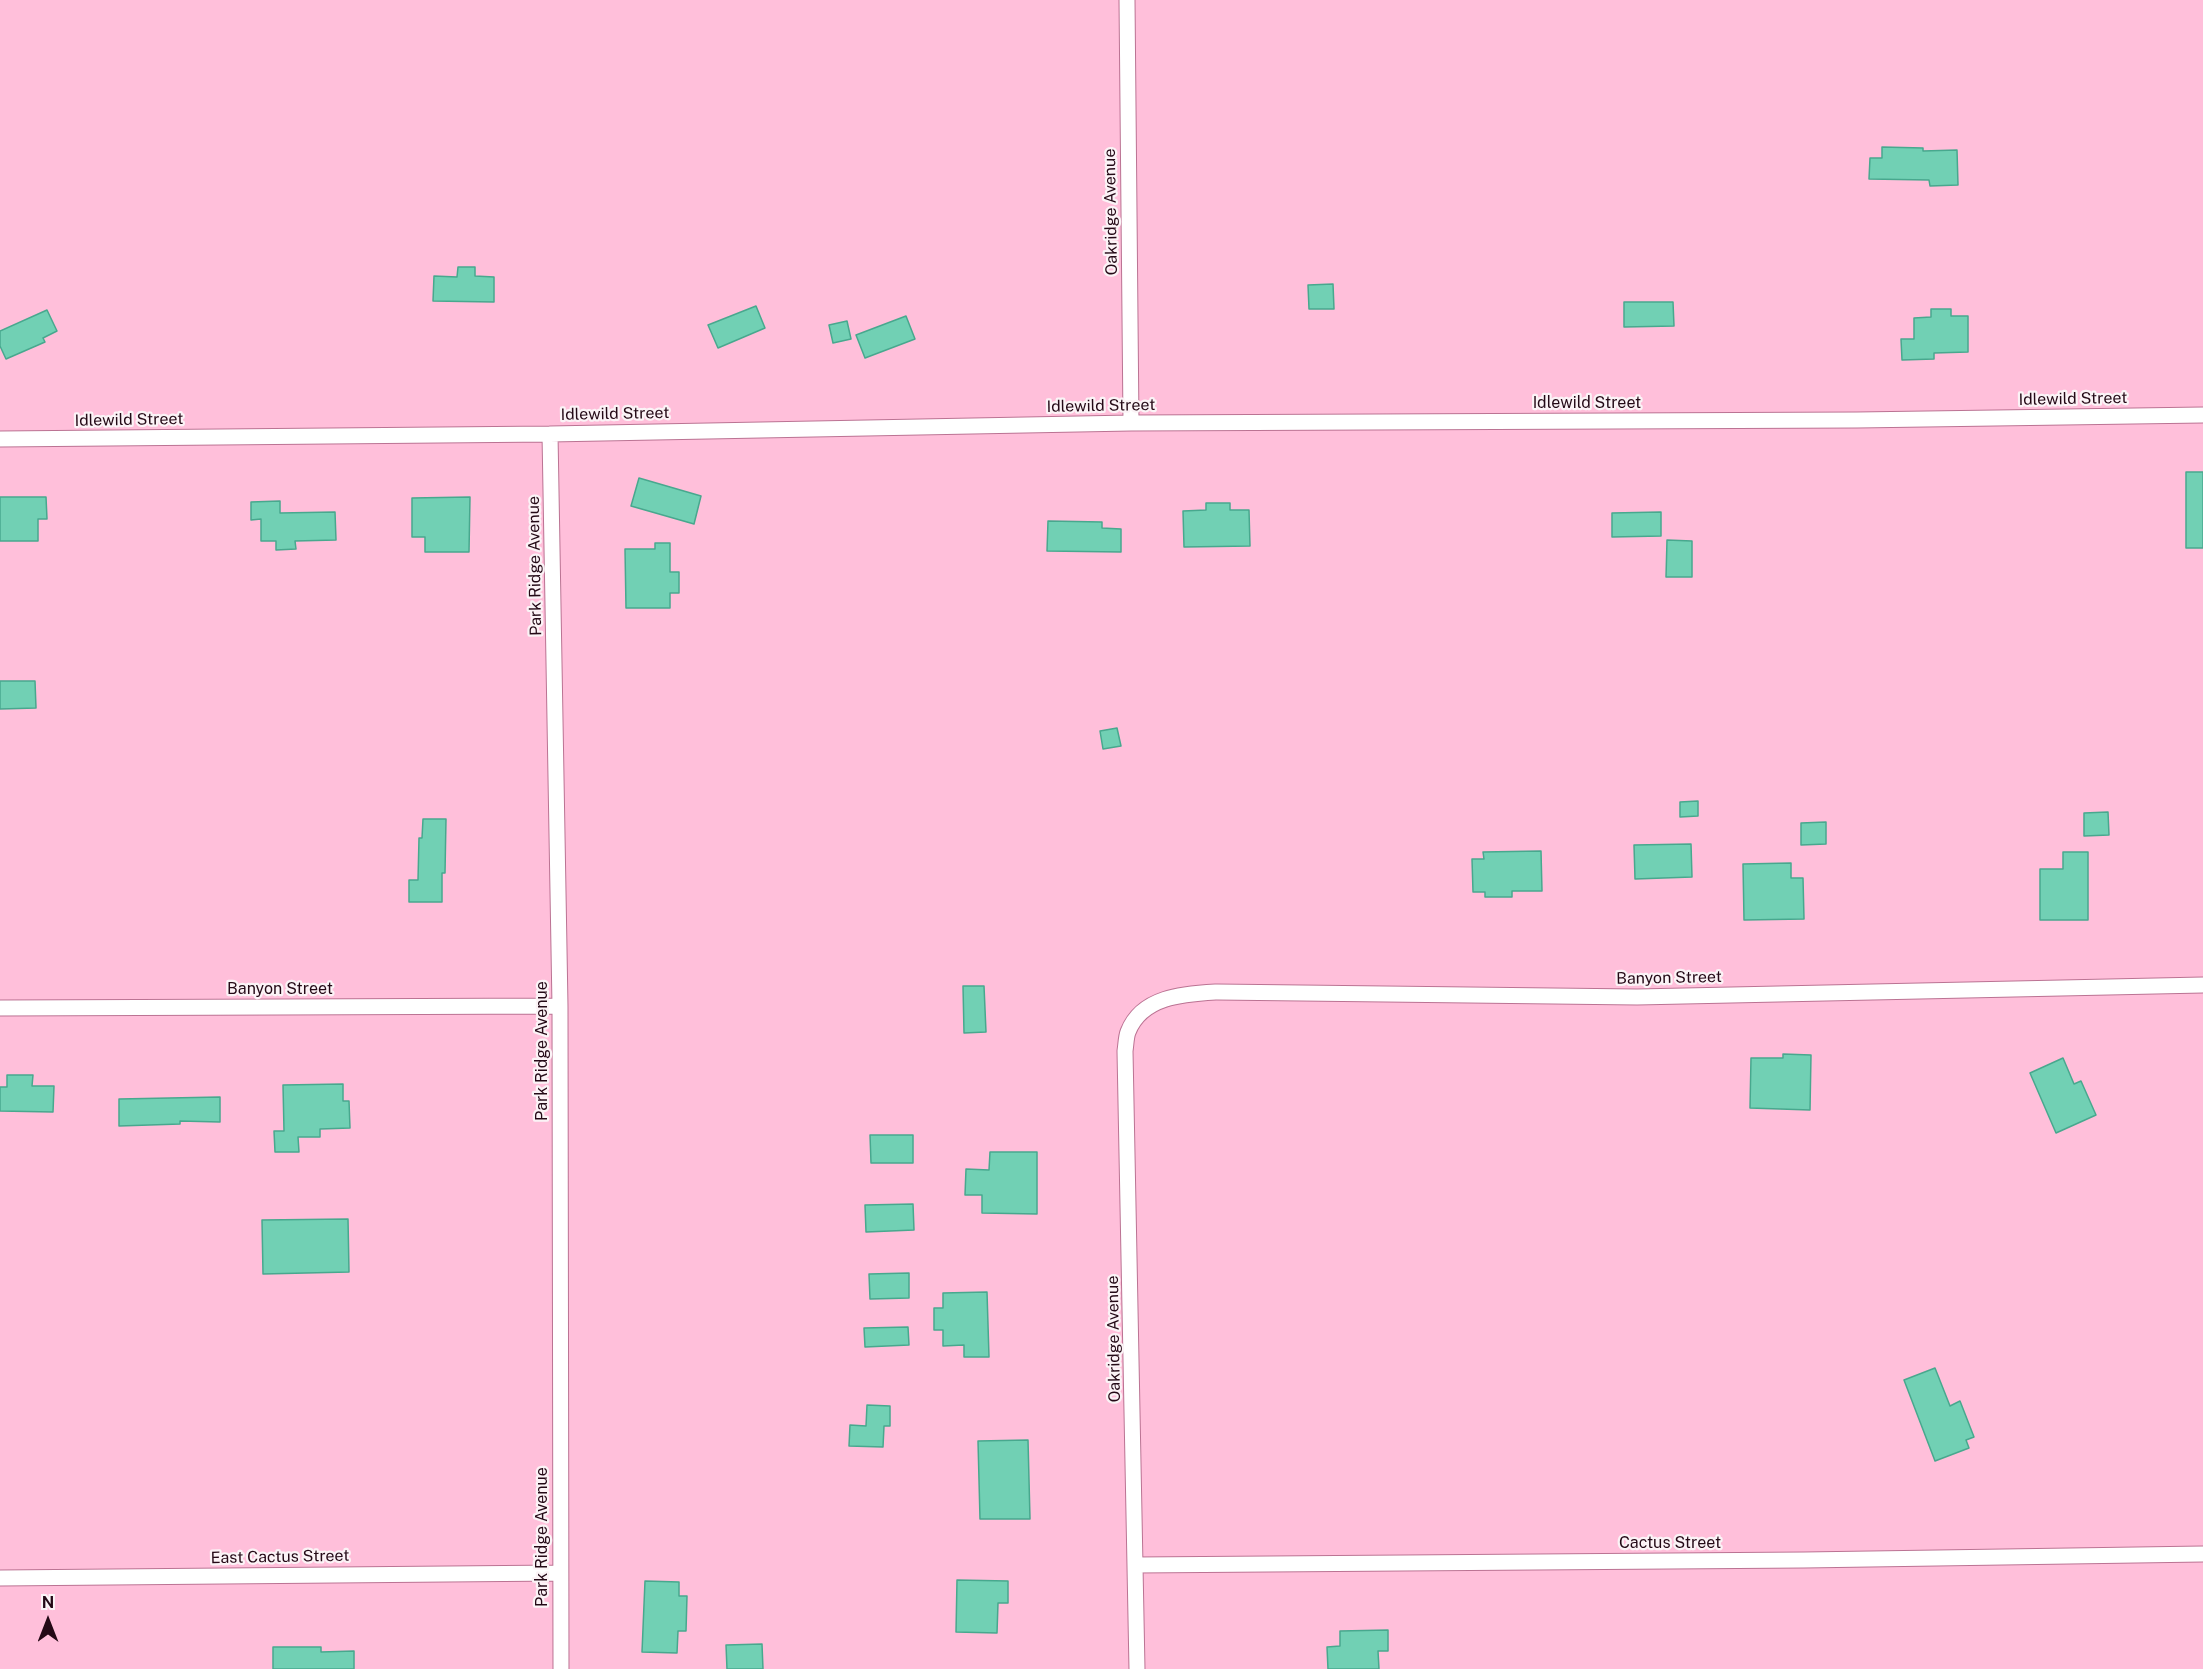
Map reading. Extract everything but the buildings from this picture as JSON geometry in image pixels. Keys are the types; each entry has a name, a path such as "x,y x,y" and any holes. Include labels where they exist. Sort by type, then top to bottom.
{"street":[{"name":"Oakridge Avenue","path":"1127,0 1131,423"},
{"name":"Idlewild Street","path":"0,439 550,434 1131,423 1846,420 2203,415"},
{"name":"Park Ridge Avenue","path":"550,434 560,1006 561,1669"},
{"name":"Banyon Street","path":"1140,1012 1163,999 1190,993 1217,992 1637,996 2203,985"},
{"name":"Banyon Street","path":"0,1008 560,1006"},
{"name":"Oakridge Avenue","path":"1137,1669 1125,1051 1128,1032 1140,1012"},
{"name":"Cactus Street","path":"1136,1565 1780,1561 2203,1554"},
{"name":"East Cactus Street","path":"0,1578 560,1573"}]}
